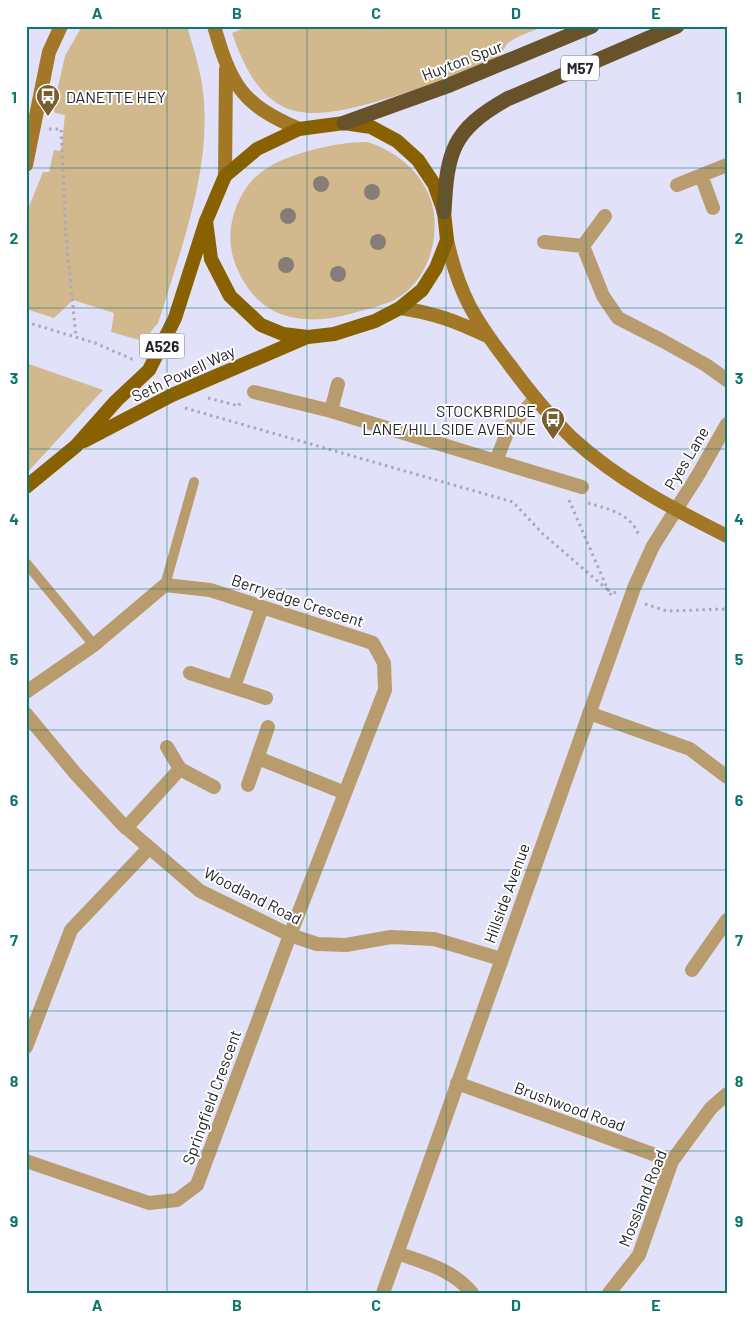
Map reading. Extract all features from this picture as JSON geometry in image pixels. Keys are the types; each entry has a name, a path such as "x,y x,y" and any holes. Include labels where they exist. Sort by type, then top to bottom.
{"highway":[{"name":"Huyton Spur","path":"344,123 447,86 592,26"},
{"name":"M57","path":"444,212 445,185 451,151 462,133 484,112 507,99 677,26"}],"main road":[{"path":"26,165 49,52 61,26"},
{"path":"214,26 226,68 241,92 257,107 275,119 299,129"},
{"path":"225,176 226,68"},
{"name":"A526","path":"344,123 371,127 397,140 418,160 434,184 444,212 447,240 436,268 422,290 400,308 375,322 334,334 308,337 283,334 262,325 230,296 211,259 206,221 225,176 257,149 299,129 344,123"},
{"name":"Seth Powell Way","path":"26,487 76,446 116,401 149,370 176,318 206,221"},
{"path":"447,240 454,274 464,300 535,399 574,439 630,482 675,510 727,536"},
{"path":"400,308 433,313 455,320 488,336"},
{"name":"Seth Powell Way","path":"76,446 172,395 308,337"}],"street":[{"path":"677,185 727,165"},
{"path":"701,175 714,208"},
{"path":"583,246 605,216"},
{"path":"544,242 583,246"},
{"path":"583,246 603,296 618,318 663,340 727,380"},
{"path":"331,411 338,384"},
{"path":"254,392 331,411 582,487"},
{"path":"496,461 509,428 535,399"},
{"name":"Pyes Lane","path":"675,510 727,424"},
{"name":"Hillside Avenue","path":"383,1293 456,1083 624,616 652,546 675,510"},
{"path":"26,692 94,646 165,585"},
{"name":"Berryedge Crescent","path":"165,585 210,590 374,643 384,663 386,690 290,935"},
{"path":"234,687 262,607"},
{"path":"190,674 266,698"},
{"path":"589,713 690,749 727,777"},
{"name":"Woodland Road","path":"26,714 74,773 126,828 200,891 290,935 317,944 346,945 391,937 434,939 501,959"},
{"path":"248,786 268,727"},
{"path":"167,747 180,769 214,787"},
{"path":"258,758 345,793"},
{"path":"126,828 180,769"},
{"path":"26,1047 71,930 149,848"},
{"path":"692,970 724,929"},
{"name":"Springfield Crescent","path":"26,1161 149,1204 177,1200 197,1185 290,935"},
{"name":"Brushwood Road","path":"456,1083 672,1161"},
{"name":"Mossland Road","path":"609,1293 639,1255 672,1161 710,1108 727,1094"},
{"path":"397,1254 444,1269 462,1280 472,1293"}],"lane":[{"path":"165,585 194,482"},
{"path":"26,563 94,646"}],"path":[{"path":"33,128 61,129 66,236 76,337"},
{"path":"26,322 76,337 138,362"},
{"path":"206,397 239,406 240,402 251,404 254,392"},
{"path":"190,403 182,406 201,414 513,502 543,534 608,590 624,616"},
{"path":"582,487 586,502 622,514 636,528 640,539 652,546"}],"shaded area":[{"path":"82,26 187,26 197,59 203,92 205,119 200,175 187,231 158,323 143,341 111,332 114,313 73,300 54,318 26,309 26,214 43,172 49,172 54,150 61,151 65,115 55,113 53,109 65,56"},
{"path":"250,26 545,26 510,41 495,59 458,75 362,105 336,111 313,113 293,110 275,102 259,87 245,64 232,33"},
{"path":"368,142 388,151 404,162 412,169 429,195 435,225 434,241 430,256 423,270 415,283 390,302 342,316 327,319 298,318 284,315 271,309 248,288 238,271 232,254 231,227 238,202 253,180 262,172 284,159 326,147"},
{"path":"26,363 103,390 26,474"}],"place":[{"name":"DANETTE HEY","path":"48,117"},
{"name":"STOCKBRIDGE LANE/HILLSIDE AVENUE","path":"553,440"}]}
